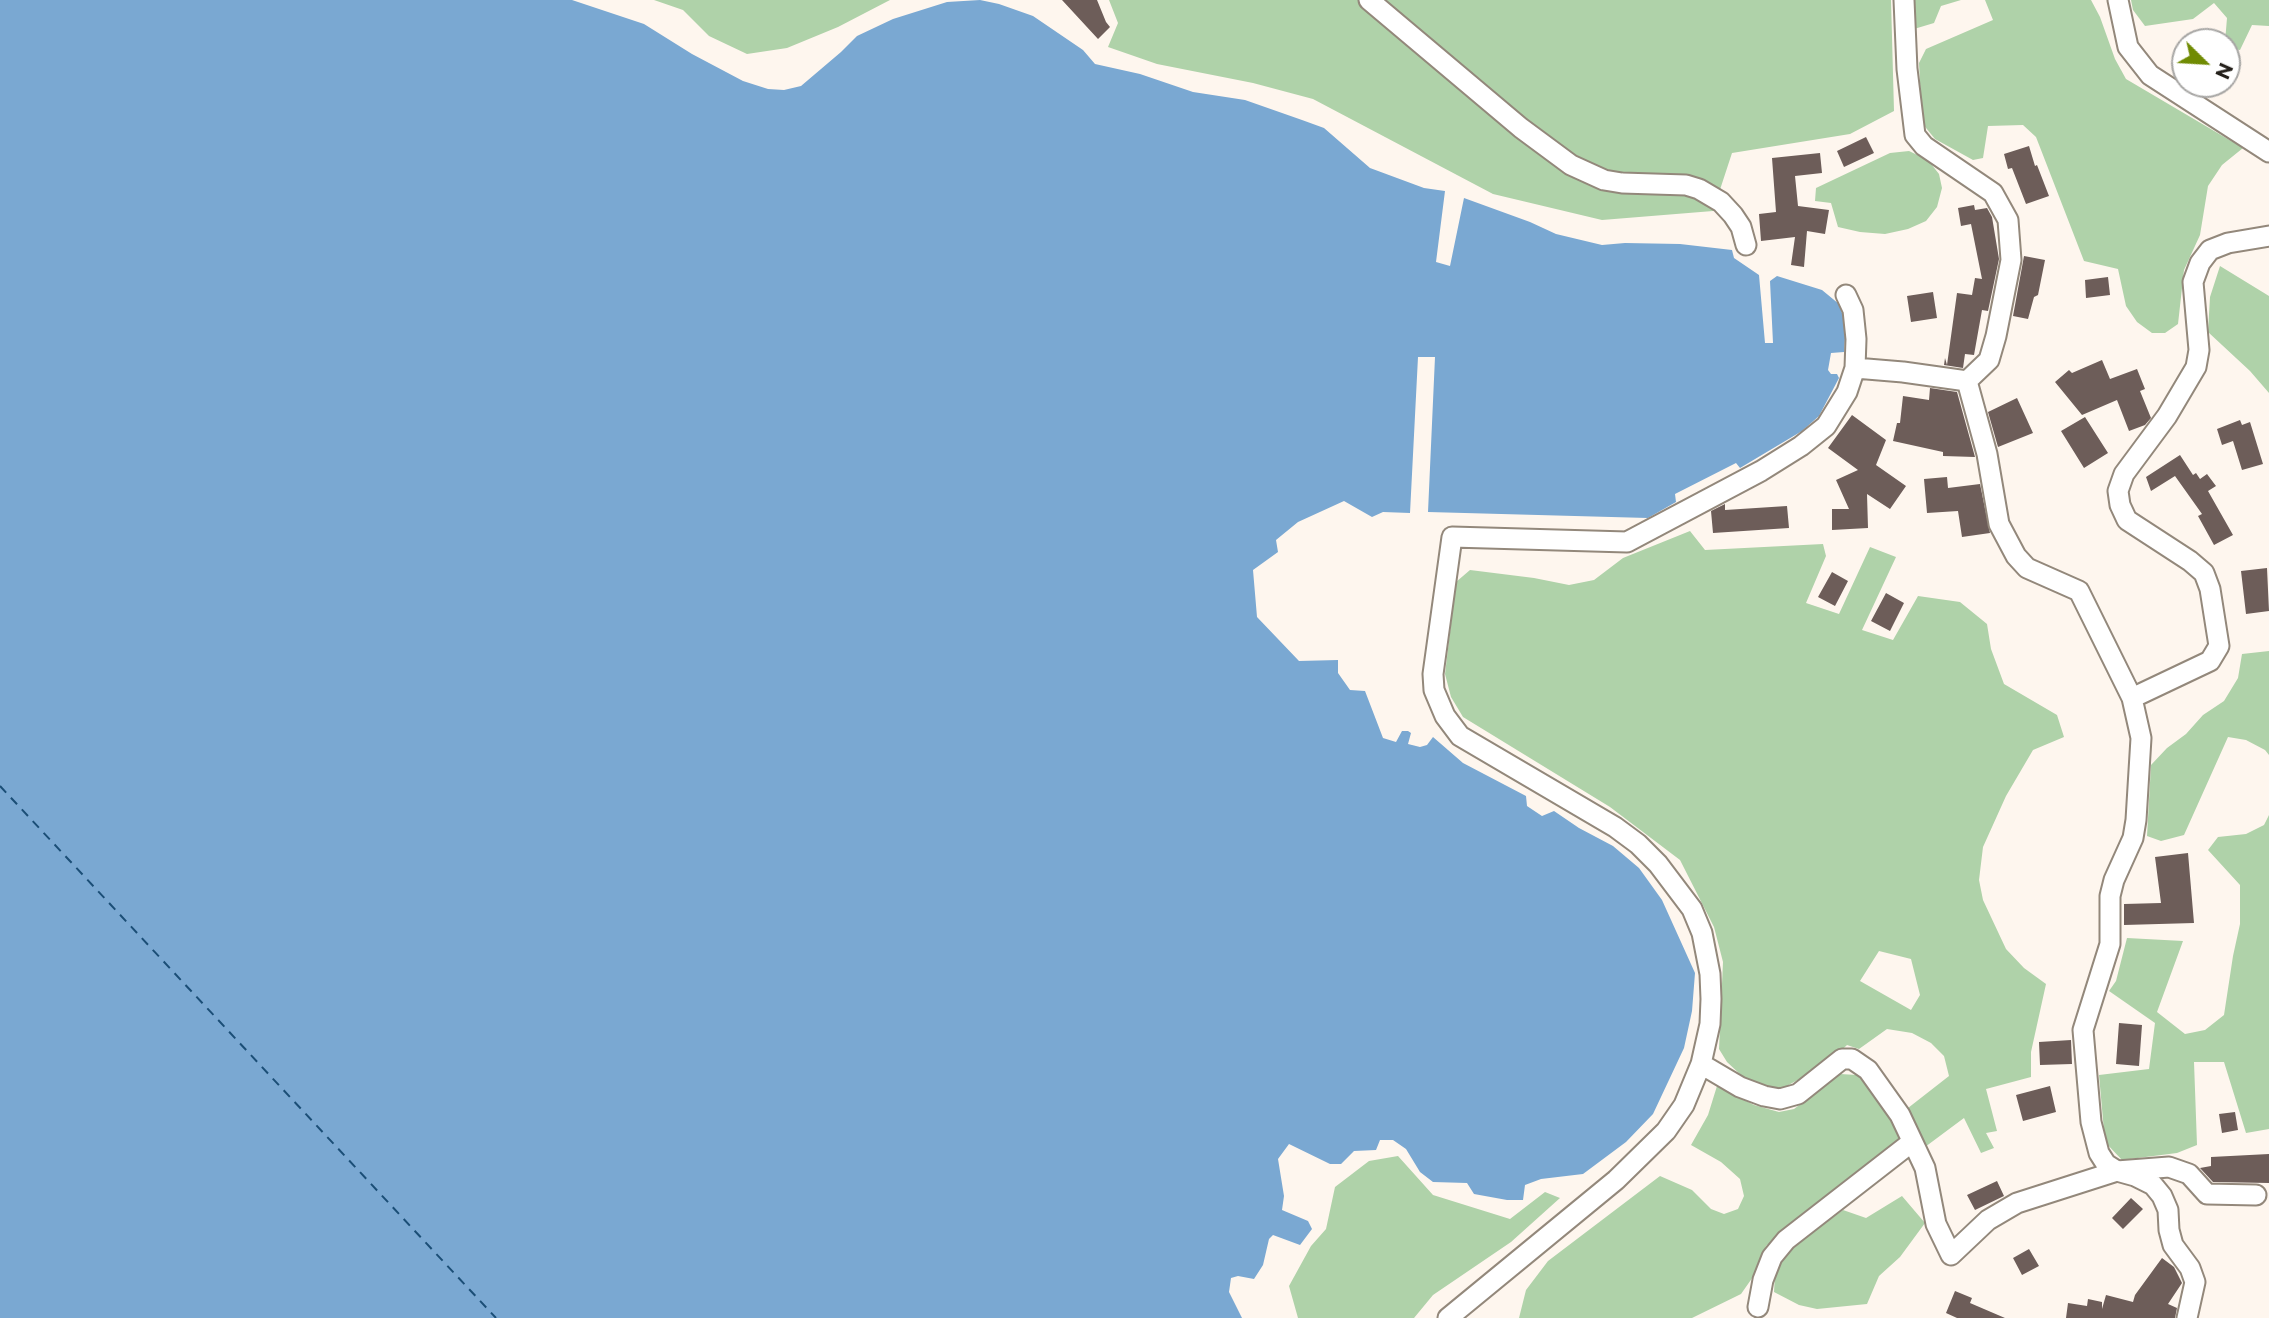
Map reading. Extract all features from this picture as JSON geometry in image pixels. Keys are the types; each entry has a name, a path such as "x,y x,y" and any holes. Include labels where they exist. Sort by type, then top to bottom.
{"street":[{"path":"1369,0 1512,120 1572,165 1613,181 1686,185 1699,189 1721,202 1733,215 1741,227 1746,245"},
{"path":"1904,0 1907,69 1915,135 1924,146 1993,193 2008,220 2011,260 1996,336 1989,360 1967,381"},
{"path":"2118,0 2128,47 2150,75 2269,152"},
{"path":"2132,698 2210,661 2219,646 2210,589 2204,573 2127,520 2120,505 2118,491 2124,474 2167,416 2196,367 2200,350 2193,282 2200,263 2210,250 2228,243 2269,236"},
{"path":"1448,1318 1616,1181 1666,1131 1684,1105 1701,1064 1710,1024 1710,974 1702,933 1692,909 1658,863 1615,827 1460,736 1445,716 1434,690 1433,674 1451,537 1626,542 1761,471 1808,442 1826,426 1847,392 1854,368 1856,339 1853,310 1846,295"},
{"path":"1854,368 1967,381"},
{"path":"1967,381 1987,454 1993,500 2003,532 2016,556 2027,568 2079,591 2132,698 2141,738 2136,820 2133,838 2114,880 2110,896 2110,944 2083,1030 2089,1102 2099,1153 2106,1164 2153,1185 2162,1196 2168,1210 2173,1244 2190,1269 2195,1282 2187,1318"},
{"path":"1701,1064 1740,1087 1780,1100 1798,1094 1842,1059 1852,1059 1868,1070 1900,1115 1926,1168 1936,1224 1951,1255 1988,1220 2017,1203 2117,1171 2169,1167 2189,1174 2207,1194 2256,1195"},
{"path":"1758,1307 1763,1280 1772,1257 1786,1240 1912,1142"}],"green space":[{"path":"654,0 890,0 838,27 787,48 747,54 709,36 683,10"},
{"path":"1109,0 1891,0 1894,111 1850,134 1732,153 1713,211 1602,220 1493,194 1313,99 1253,83 1157,64 1108,47 1118,23"},
{"path":"1915,0 1961,0 1941,6 1934,23 1914,29"},
{"path":"1985,0 2091,0 2126,79 2243,148 2222,165 2208,186 2200,235 2184,270 2178,324 2165,333 2152,333 2137,322 2126,306 2118,269 2084,261 2036,137 2023,125 1988,126 1983,158 1973,160 1935,139 1922,123 1919,63 1926,49 1993,20"},
{"path":"2131,0 2269,0 2269,26 2252,25 2241,48 2241,28 2226,28 2227,18 2214,3 2193,19 2145,26 2133,10"},
{"path":"1909,151 1928,160 1939,174 1942,188 1937,207 1926,221 1908,229 1885,234 1860,232 1838,227 1831,203 1815,201 1816,188 1890,153"},
{"path":"2220,266 2269,296 2269,393 2250,371 2208,332 2210,297"},
{"path":"1690,531 1705,550 1823,544 1826,556 1806,603 1839,614 1870,547 1896,557 1862,630 1893,640 1918,596 1960,602 1987,624 1991,649 2004,684 2057,715 2064,737 2033,750 2006,796 1983,847 1979,880 1983,900 2006,949 2024,968 2046,984 2031,1052 2031,1077 1986,1089 1997,1131 1986,1133 1994,1148 1981,1153 1964,1118 1925,1147 1908,1108 1949,1076 1944,1056 1931,1043 1912,1033 1887,1029 1859,1049 1847,1045 1827,1064 1783,1088 1767,1090 1743,1077 1727,1062 1719,1049 1723,962 1714,927 1680,860 1610,807 1463,717 1451,697 1445,674 1456,582 1470,570 1569,585 1594,580 1623,558","holes":["1879,951 1911,959 1920,995 1911,1010 1860,981"]},
{"path":"2269,651 2269,755 2246,740 2228,737 2184,835 2161,841 2147,836 2151,765 2203,715 2224,701 2238,678 2242,654"},
{"path":"2269,815 2269,1129 2246,1133 2224,1062 2194,1062 2197,1145 2177,1153 2122,1160 2105,1142 2099,1075 2149,1069 2155,1023 2109,991 2116,981 2127,938 2183,941 2157,1012 2185,1034 2205,1030 2224,1015 2240,924 2240,885 2208,850 2218,837 2246,834 2264,825"},
{"path":"1840,1074 1857,1075 1874,1092 1901,1138 1896,1148 1766,1246 1755,1274 1741,1294 1692,1318 1519,1318 1526,1290 1548,1261 1660,1176 1692,1190 1711,1209 1724,1214 1738,1209 1744,1196 1740,1179 1721,1162 1691,1145 1708,1115 1717,1086 1754,1105 1779,1112 1794,1109"},
{"path":"1398,1156 1433,1195 1510,1219 1545,1192 1560,1198 1511,1242 1433,1295 1414,1318 1298,1318 1289,1286 1311,1246 1326,1229 1335,1187 1369,1161"},
{"path":"1902,1196 1925,1223 1900,1257 1879,1276 1867,1304 1817,1309 1799,1305 1774,1292 1775,1274 1783,1254 1843,1210 1866,1218"}],"water":[{"path":"0,0 572,0 644,24 743,81 768,89 784,90 801,86 857,36 893,19 947,2 980,0 1033,16 1083,50 1095,64 1140,74 1193,92 1245,100 1302,120 1324,128 1370,168 1424,188 1445,191 1436,262 1450,266 1464,198 1556,234 1602,245 1680,244 1732,250 1734,258 1759,275 1765,343 1773,343 1770,281 1777,276 1822,290 1839,304 1846,325 1844,352 1831,353 1828,370 1839,378 1819,416 1802,431 1740,468 1736,463 1675,494 1676,502 1648,518 1428,512 1435,357 1418,357 1410,513 1383,512 1372,517 1344,501 1298,522 1276,540 1278,552 1253,570 1257,617 1299,661 1338,660 1338,673 1350,690 1365,691 1383,738 1396,742 1402,731 1408,731 1411,733 1408,744 1420,747 1427,745 1433,737 1463,763 1526,796 1527,806 1542,816 1554,811 1613,846 1639,868 1662,900 1695,973 1692,1011 1684,1048 1653,1114 1626,1142 1583,1174 1541,1179 1525,1185 1523,1200 1474,1194 1467,1183 1433,1182 1420,1172 1406,1149 1393,1140 1380,1140 1376,1150 1354,1151 1341,1164 1330,1164 1289,1144 1278,1159 1284,1196 1282,1210 1308,1221 1312,1229 1300,1245 1273,1235 1269,1239 1263,1265 1254,1279 1238,1276 1231,1278 1229,1292 1242,1318 0,1318"}],"building":[{"path":"1062,0 1097,0 1110,27 1098,39"},
{"path":"1866,137 1874,153 1844,167 1837,151"},
{"path":"2029,146 2049,196 2026,204 2012,168 2008,169 2004,154"},
{"path":"1820,153 1822,173 1795,176 1798,206 1829,210 1825,234 1807,231 1804,267 1791,265 1795,237 1761,241 1759,214 1776,212 1772,158"},
{"path":"1974,205 1975,210 1987,208 1992,217 1999,259 1988,311 1982,310 1974,355 1965,354 1963,368 1944,365 1945,358 1947,365 1957,293 1972,295 1975,278 1982,279 1971,224 1961,226 1958,208"},
{"path":"2024,256 2045,260 2038,295 2034,297 2028,319 2013,316"},
{"path":"2108,277 2110,295 2086,298 2085,280"},
{"path":"1933,292 1937,318 1911,322 1907,296"},
{"path":"2102,360 2110,379 2137,369 2145,389 2140,391 2151,418 2145,425 2129,431 2117,400 2082,415 2055,382 2069,370 2072,373"},
{"path":"1930,388 1957,392 1975,457 1943,456 1943,452 1893,441 1897,423 1900,423 1903,396 1929,400"},
{"path":"2017,398 2033,433 1998,447 1988,412"},
{"path":"1852,415 1886,440 1876,465 1906,486 1890,509 1867,494 1868,528 1832,530 1832,509 1849,509 1836,480 1858,470 1828,448"},
{"path":"2085,417 2108,453 2084,468 2061,431"},
{"path":"2240,420 2242,425 2250,422 2263,464 2242,470 2233,441 2222,445 2217,429"},
{"path":"2180,455 2193,475 2196,473 2200,479 2207,474 2216,486 2208,491 2233,535 2214,545 2198,516 2202,514 2175,476 2151,491 2146,477"},
{"path":"1947,477 1948,488 1980,484 1990,533 1962,537 1958,511 1927,513 1924,479"},
{"path":"1725,504 1725,510 1787,506 1789,528 1713,533 1711,511"},
{"path":"2267,568 2269,611 2246,614 2241,571"},
{"path":"1832,572 1848,581 1835,606 1818,597"},
{"path":"1886,593 1904,603 1890,631 1871,621"},
{"path":"2188,853 2194,923 2124,925 2124,904 2161,903 2155,857"},
{"path":"2119,1023 2142,1025 2139,1066 2116,1064"},
{"path":"2071,1040 2072,1064 2040,1065 2039,1042"},
{"path":"2050,1086 2056,1112 2023,1121 2016,1095"},
{"path":"2235,1112 2238,1130 2222,1133 2219,1114"},
{"path":"2269,1154 2269,1183 2213,1182 2200,1168 2211,1166 2211,1157"},
{"path":"1997,1181 2004,1196 1975,1210 1967,1195"},
{"path":"2131,1198 2143,1209 2123,1229 2112,1218"},
{"path":"2029,1249 2039,1266 2022,1275 2013,1258"},
{"path":"2162,1258 2174,1267 2182,1283 2168,1304 2177,1308 2175,1318 2066,1318 2068,1303 2087,1306 2088,1299 2102,1302 2102,1309 2106,1295 2133,1302 2135,1295"},
{"path":"1955,1291 1972,1298 1970,1303 2005,1318 1957,1318 1946,1313"}],"ferry route":[{"path":"0,786 496,1318"}]}
